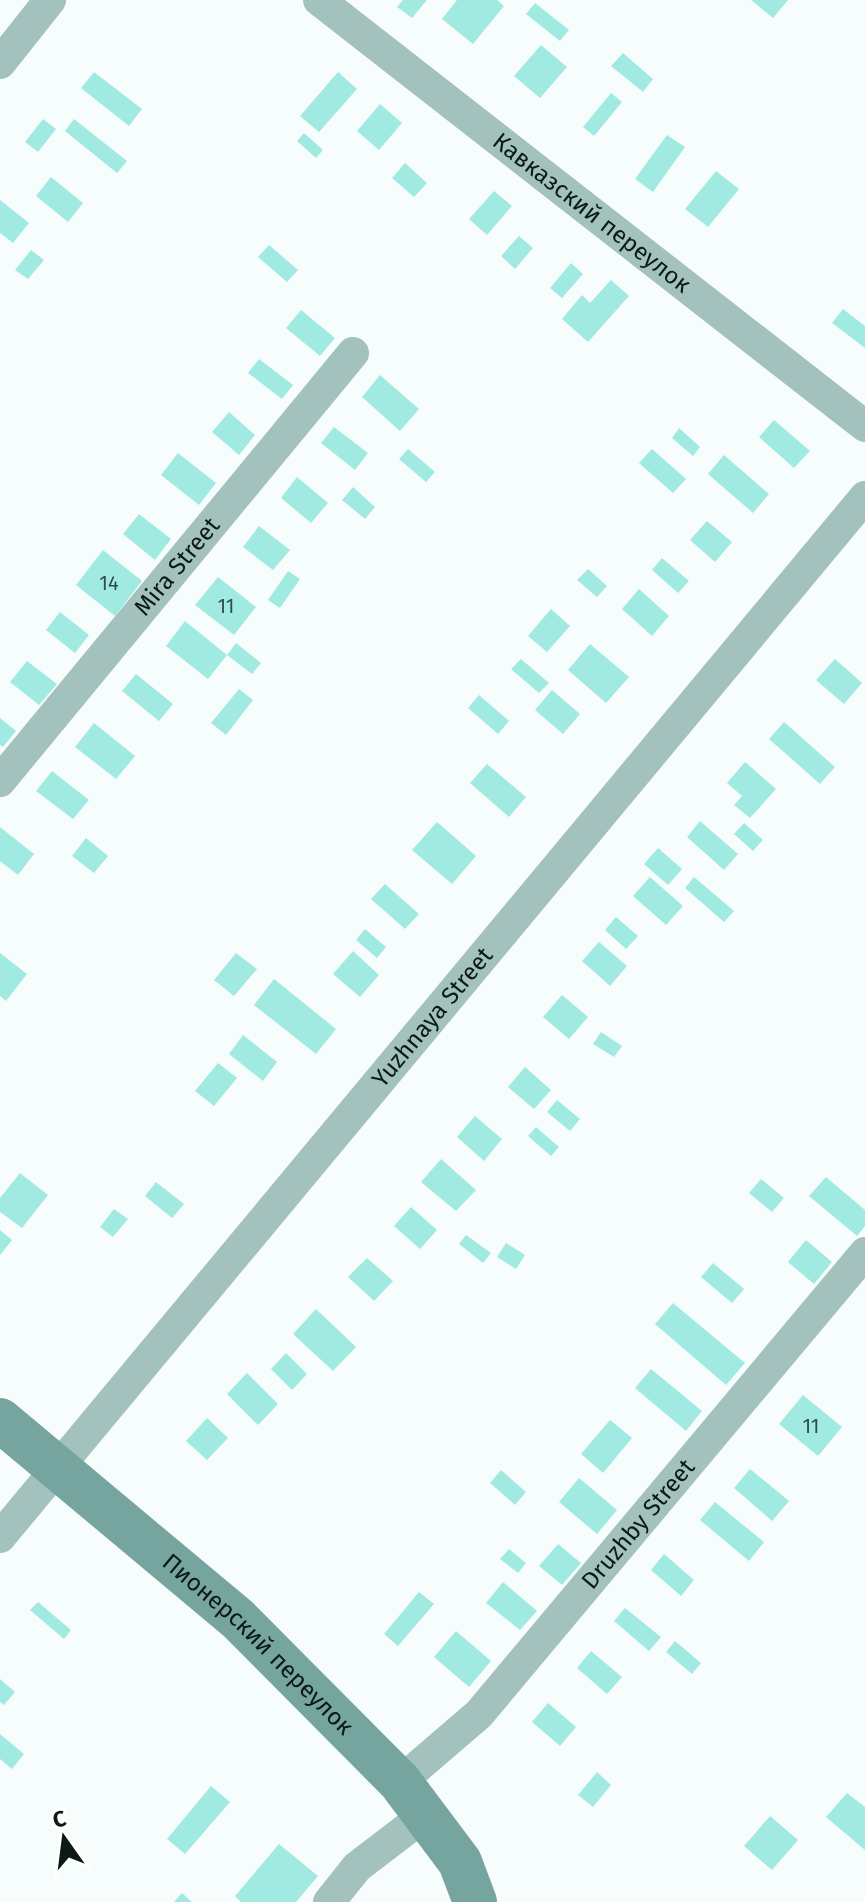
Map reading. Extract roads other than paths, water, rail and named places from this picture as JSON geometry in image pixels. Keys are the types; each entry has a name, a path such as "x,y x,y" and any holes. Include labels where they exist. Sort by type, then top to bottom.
{"street":[{"path":"0,63 50,0"},
{"name":"Кавказский переулок","path":"319,0 865,426"},
{"name":"Mira Street","path":"0,781 353,353"},
{"name":"Yuzhnaya Street","path":"0,1537 865,497"},
{"name":"Druzhby Street","path":"329,1902 479,1714 865,1253"},
{"name":"Пионерский переулок","path":"0,1420 238,1619 412,1799 460,1862 475,1902"}]}
